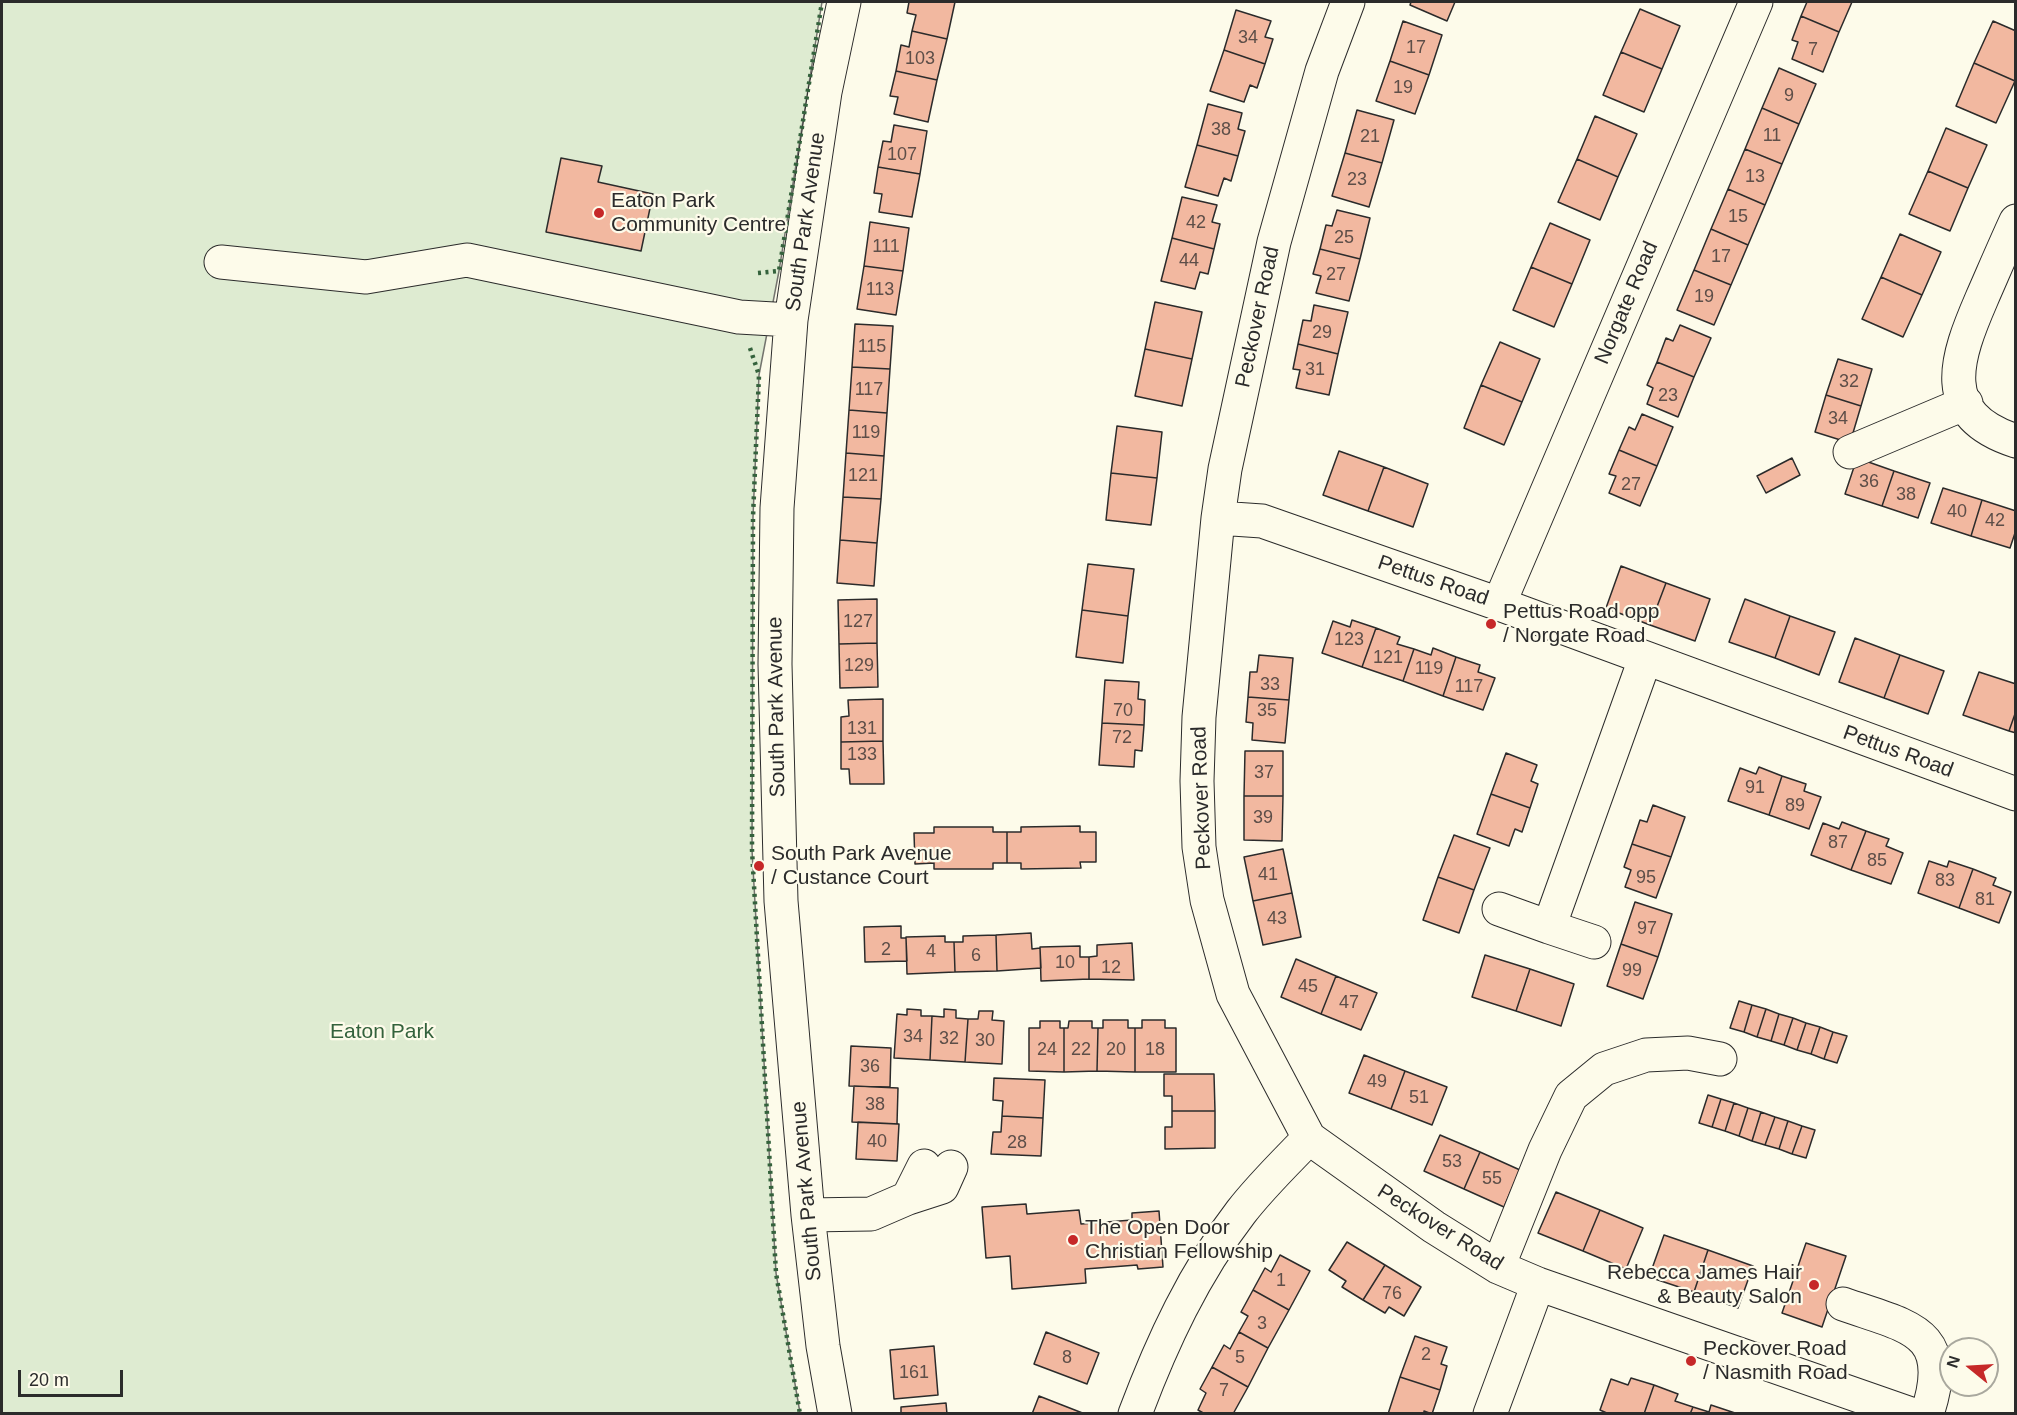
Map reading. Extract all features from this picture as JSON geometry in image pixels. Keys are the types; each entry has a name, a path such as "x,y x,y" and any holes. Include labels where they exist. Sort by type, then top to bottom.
{"street":[{"name":"South Park Avenue","path":"835,1413 823,1346 808,1215 781,901 775,664 777,508 791,320 825,92 844,2"},
{"name":"Peckover Road","path":"1348,2 1322,71 1274,242 1225,469 1218,518 1199,717 1197,781 1199,847 1205,890 1233,994 1309,1138 1434,1227 1498,1266 1538,1284 1911,1413"},
{"name":"Norgate Road","path":"1499,604 1756,2"},
{"path":"2016,221 1963,342 1957,370 1966,403 1975,420 1995,434 2016,441"},
{"path":"221,262 366,277 467,260 509,270 533,297 672,326 739,317 791,320"},
{"path":"1850,452 1966,403"},
{"name":"Pettus Road","path":"1218,518 1262,521 1499,604 2016,794"},
{"path":"1549,927 1645,659"},
{"path":"1499,909 1594,942"},
{"path":"1498,1266 1545,1150 1571,1096 1604,1069 1646,1055 1688,1053 1720,1059"},
{"path":"1135,1413 1176,1317 1209,1258 1241,1211 1309,1138"},
{"path":"808,1215 871,1214 943,1181"},
{"path":"1490,1413 1538,1284"},
{"path":"1843,1304 1895,1322 1926,1339 1936,1361 1936,1387 1927,1413"}],"green space":[{"name":"Eaton Park","path":"2,2 822,2 779,271 759,375 753,517 752,850 776,1273 800,1413 2,1414"}],"building":[{"path":"909,2 955,2 947,39 912,31 916,15 907,13"},
{"path":"1411,2 1455,2 1447,21 1410,5"},
{"path":"1807,2 1852,2 1839,32 1801,16"},
{"path":"1640,9 1680,26 1662,69 1621,52"},
{"path":"1236,10 1271,21 1265,37 1273,39 1265,64 1224,50"},
{"path":"1801,16 1839,32 1823,72 1792,59 1798,42 1792,40"},
{"path":"1403,21 1442,35 1429,75 1390,61"},
{"path":"1993,21 2016,31 2015,81 1974,63"},
{"path":"912,31 947,39 937,80 896,71 901,45 909,47"},
{"path":"1224,50 1265,64 1257,88 1250,85 1244,102 1210,91"},
{"path":"1621,52 1662,69 1644,112 1603,95"},
{"path":"1390,61 1429,75 1415,114 1376,101"},
{"path":"1974,63 2015,81 1996,123 1956,106"},
{"path":"1779,68 1816,84 1799,124 1762,108"},
{"path":"896,71 937,80 928,122 894,114 898,97 890,96"},
{"path":"1208,104 1242,113 1238,129 1245,131 1238,156 1197,145"},
{"path":"1762,108 1799,124 1782,164 1745,149"},
{"path":"1357,110 1394,120 1382,163 1345,153"},
{"path":"1595,116 1637,134 1618,177 1577,159"},
{"path":"894,125 927,131 920,174 878,167 883,141 891,142"},
{"path":"1946,128 1987,145 1968,188 1928,171"},
{"path":"1197,145 1238,156 1231,181 1224,178 1218,196 1185,187"},
{"path":"1745,149 1782,164 1765,205 1728,189"},
{"path":"1345,153 1382,163 1369,207 1332,196"},
{"name":"Eaton Park Community Centre","path":"561,158 602,166 598,182 653,194 641,251 546,232"},
{"path":"1577,159 1618,177 1600,220 1558,202"},
{"path":"878,167 920,174 912,217 879,212 882,194 874,193"},
{"path":"1928,171 1968,188 1950,231 1909,214"},
{"path":"1728,189 1765,205 1748,245 1711,229"},
{"path":"1182,197 1217,205 1212,222 1220,224 1214,249 1172,238"},
{"path":"1337,210 1370,218 1360,259 1320,249 1326,225 1332,226"},
{"path":"870,222 909,228 903,271 864,266"},
{"path":"1550,223 1590,240 1572,284 1531,267"},
{"path":"1711,229 1748,245 1731,285 1694,270"},
{"path":"1900,234 1941,252 1922,295 1881,277"},
{"path":"1172,238 1214,249 1208,274 1200,272 1195,289 1161,281"},
{"path":"1320,249 1360,259 1349,301 1316,293 1321,276 1313,274"},
{"path":"864,266 903,271 896,315 857,309"},
{"path":"1531,267 1572,284 1554,327 1513,310"},
{"path":"1694,270 1731,285 1714,325 1677,310"},
{"path":"1881,277 1922,295 1903,337 1862,319"},
{"path":"1155,302 1202,312 1192,359 1145,349"},
{"path":"1314,305 1348,312 1338,354 1298,344 1303,320 1311,321"},
{"path":"855,324 893,326 890,369 852,367"},
{"path":"1680,325 1711,338 1694,377 1657,362 1666,338 1673,341"},
{"path":"1500,342 1540,359 1522,402 1481,385"},
{"path":"1298,344 1338,354 1329,395 1296,388 1300,370 1293,369"},
{"path":"1145,349 1192,359 1182,406 1135,396"},
{"path":"1838,359 1872,369 1861,406 1826,395"},
{"path":"1657,362 1694,377 1678,417 1647,404 1653,388 1647,385"},
{"path":"852,367 890,369 887,413 849,410"},
{"path":"1481,385 1522,402 1504,445 1464,428"},
{"path":"1826,395 1861,406 1850,443 1815,432"},
{"path":"849,410 887,413 884,456 846,453"},
{"path":"1642,414 1673,427 1657,466 1619,450 1629,427 1635,430"},
{"path":"1117,426 1162,432 1157,478 1111,473"},
{"path":"1619,450 1657,466 1640,506 1609,493 1616,476 1609,474"},
{"path":"1339,451 1384,467 1368,511 1323,495"},
{"path":"846,453 884,456 881,499 843,497"},
{"path":"1792,458 1800,475 1766,493 1757,476"},
{"path":"1857,458 1894,471 1882,506 1845,494"},
{"path":"1384,467 1428,484 1413,527 1368,511"},
{"path":"1894,471 1930,483 1918,518 1882,506"},
{"path":"1111,473 1157,478 1151,525 1106,520"},
{"path":"1943,488 1982,500 1971,536 1931,523"},
{"path":"843,497 881,499 877,543 840,540"},
{"path":"1982,500 2016,511 2016,530 2010,548 1971,536"},
{"path":"840,540 877,543 874,586 837,583"},
{"path":"1088,564 1134,569 1128,616 1082,610"},
{"path":"1621,566 1666,583 1650,625 1606,608"},
{"path":"1666,583 1710,599 1695,641 1650,625"},
{"path":"877,599 877,643 839,644 838,600"},
{"path":"1745,599 1790,616 1775,658 1729,642"},
{"path":"1082,610 1128,616 1123,663 1076,657"},
{"path":"1790,616 1835,632 1819,675 1775,658"},
{"path":"1352,620 1376,628 1362,667 1322,653 1333,621 1350,627"},
{"path":"1376,628 1400,637 1397,644 1414,649 1403,681 1362,667"},
{"path":"1855,638 1900,655 1884,698 1839,682"},
{"path":"877,643 878,687 840,688 839,644"},
{"path":"1433,648 1456,657 1443,696 1403,681 1414,649 1431,655"},
{"path":"1259,655 1293,658 1289,700 1248,697 1250,672 1257,672"},
{"path":"1900,655 1944,671 1928,714 1884,698"},
{"path":"1456,657 1480,665 1478,672 1495,678 1483,710 1443,696"},
{"path":"1979,672 2016,684 2016,711 2009,731 1963,715"},
{"path":"1105,680 1139,682 1138,699 1145,700 1144,725 1102,723"},
{"path":"1248,697 1289,700 1285,743 1252,740 1253,723 1246,722"},
{"path":"883,699 883,741 841,742 841,717 849,716 848,700"},
{"path":"2016,711 2016,733 2009,731"},
{"path":"1102,723 1144,725 1142,751 1135,750 1134,767 1099,765"},
{"path":"883,741 884,784 850,784 849,769 841,769 841,742"},
{"path":"1245,751 1283,751 1283,796 1244,796"},
{"path":"1506,753 1537,765 1531,781 1538,784 1530,808 1491,794"},
{"path":"1759,767 1782,776 1769,815 1728,801 1740,768 1756,774"},
{"path":"1782,776 1806,784 1804,791 1821,797 1809,829 1769,815"},
{"path":"1491,794 1530,808 1522,832 1515,829 1509,846 1477,834"},
{"path":"1244,796 1283,796 1282,841 1244,840"},
{"path":"1653,805 1685,817 1671,857 1632,844 1640,820 1647,822"},
{"path":"1842,822 1866,831 1851,870 1811,855 1823,823 1839,829"},
{"path":"1080,826 1080,832 1096,832 1096,862 1080,862 1081,868 1021,869 1021,863 1007,863 1007,832 1021,832 1021,827"},
{"path":"934,827 993,827 993,832 1007,832 1007,863 993,863 993,869 934,869 934,863 915,864 914,833 934,833"},
{"path":"1866,831 1889,839 1886,846 1903,853 1891,884 1851,870"},
{"path":"1454,835 1490,848 1474,890 1438,877"},
{"path":"1632,844 1671,857 1656,898 1625,887 1631,870 1624,867"},
{"path":"1283,849 1292,893 1253,901 1244,857"},
{"path":"1929,861 1947,867 1949,861 1973,869 1959,908 1918,893"},
{"path":"1973,869 1996,878 1993,885 2011,892 1999,923 1959,908"},
{"path":"1438,877 1474,890 1459,933 1423,920"},
{"path":"1292,893 1301,937 1263,945 1253,901"},
{"path":"1635,902 1672,914 1658,957 1621,944"},
{"path":"901,926 901,938 906,938 907,961 865,962 864,927"},
{"path":"1031,933 1032,949 1040,948 1041,968 997,971 996,935"},
{"path":"996,935 997,971 955,972 954,942 963,942 963,936"},
{"path":"945,936 945,942 954,942 955,972 907,974 906,937"},
{"path":"1132,943 1134,980 1089,979 1089,957 1097,956 1097,945"},
{"path":"1621,944 1658,957 1643,999 1607,986"},
{"path":"1080,946 1080,957 1089,957 1089,979 1041,981 1040,947"},
{"path":"1485,955 1530,969 1516,1011 1472,997"},
{"path":"1296,959 1336,976 1321,1014 1281,997"},
{"path":"1530,969 1574,984 1561,1026 1516,1011"},
{"path":"1336,976 1377,993 1361,1030 1321,1014"},
{"path":"1739,1001 1752,1005 1744,1032 1730,1028"},
{"path":"1752,1005 1766,1009 1757,1037 1744,1032"},
{"path":"907,1009 921,1010 921,1016 932,1016 930,1060 894,1058 897,1014 907,1015"},
{"path":"944,1009 956,1010 956,1018 968,1019 965,1062 930,1060 932,1016 944,1017"},
{"path":"1766,1009 1779,1014 1771,1041 1757,1037"},
{"path":"979,1011 993,1011 992,1020 1004,1021 1002,1064 965,1062 968,1019 978,1019"},
{"path":"1779,1014 1793,1018 1784,1045 1771,1041"},
{"path":"1793,1018 1806,1023 1797,1050 1784,1045"},
{"path":"1103,1020 1128,1020 1128,1028 1135,1028 1135,1072 1097,1071 1098,1028 1103,1028"},
{"path":"1142,1020 1165,1020 1165,1028 1176,1028 1176,1072 1135,1072 1135,1028 1142,1028"},
{"path":"1040,1021 1060,1021 1060,1028 1064,1028 1064,1072 1029,1071 1029,1028 1040,1028"},
{"path":"1069,1021 1092,1021 1092,1028 1098,1028 1097,1071 1064,1072 1064,1028 1068,1028"},
{"path":"1806,1023 1820,1027 1811,1054 1797,1050"},
{"path":"1820,1027 1833,1032 1824,1059 1811,1054"},
{"path":"1833,1032 1847,1036 1837,1063 1824,1059"},
{"path":"851,1046 891,1048 890,1087 849,1086"},
{"path":"1364,1055 1405,1071 1391,1109 1349,1093"},
{"path":"1405,1071 1447,1087 1432,1125 1391,1109"},
{"path":"1164,1074 1214,1074 1215,1111 1172,1111 1172,1096 1164,1096"},
{"path":"994,1078 1045,1080 1043,1118 1002,1116 1003,1101 993,1100"},
{"path":"854,1086 898,1088 897,1124 852,1122"},
{"path":"1708,1095 1721,1099 1712,1127 1699,1123"},
{"path":"1721,1099 1734,1103 1725,1131 1712,1127"},
{"path":"1734,1103 1748,1108 1739,1136 1725,1131"},
{"path":"1748,1108 1761,1112 1752,1141 1739,1136"},
{"path":"1172,1111 1215,1111 1215,1148 1165,1149 1165,1127 1172,1127"},
{"path":"1761,1112 1775,1117 1765,1145 1752,1141"},
{"path":"1002,1116 1043,1118 1041,1156 991,1154 993,1132 1001,1132"},
{"path":"1775,1117 1788,1121 1779,1149 1765,1145"},
{"path":"1788,1121 1802,1126 1792,1154 1779,1149"},
{"path":"858,1122 899,1124 897,1161 856,1159"},
{"path":"1802,1126 1815,1130 1806,1158 1792,1154"},
{"path":"1440,1135 1480,1152 1464,1189 1424,1171"},
{"path":"1480,1152 1520,1170 1504,1207 1464,1189"},
{"path":"1556,1192 1600,1210 1583,1251 1538,1233"},
{"name":"The Open Door Christian Fellowship","path":"1026,1204 1027,1214 1079,1210 1081,1224 1132,1220 1132,1213 1159,1211 1163,1267 1138,1269 1137,1265 1085,1269 1086,1283 1012,1289 1010,1256 986,1258 982,1207"},
{"path":"1600,1210 1643,1228 1626,1269 1583,1251"},
{"path":"1664,1235 1708,1250 1694,1292 1649,1277"},
{"path":"1347,1242 1385,1265 1363,1300 1342,1287 1346,1281 1329,1270"},
{"name":"Rebecca James Hair & Beauty Salon","path":"1806,1243 1846,1256 1822,1327 1782,1313"},
{"path":"1708,1250 1753,1266 1738,1308 1694,1292"},
{"path":"1280,1255 1310,1271 1289,1310 1253,1290 1265,1268 1271,1272"},
{"path":"1385,1265 1421,1287 1404,1316 1389,1307 1385,1313 1363,1300"},
{"path":"1253,1290 1289,1310 1268,1348 1239,1332 1248,1316 1241,1312"},
{"path":"1046,1332 1099,1353 1087,1384 1034,1364"},
{"path":"1239,1332 1268,1348 1248,1387 1212,1367 1224,1345 1230,1349"},
{"path":"1415,1336 1447,1347 1441,1364 1447,1366 1440,1390 1400,1377"},
{"path":"934,1346 938,1395 894,1399 890,1350"},
{"path":"1212,1367 1248,1387 1233,1414 1205,1414 1198,1410 1206,1393 1200,1389"},
{"path":"1400,1377 1440,1390 1432,1414 1424,1411 1424,1414 1388,1414"},
{"path":"1631,1378 1654,1385 1644,1414 1609,1414 1600,1410 1611,1379 1628,1385"},
{"path":"1654,1385 1678,1394 1675,1401 1693,1407 1690,1414 1644,1414"},
{"path":"1039,1396 1085,1414 1032,1414"},
{"path":"946,1403 947,1414 901,1414 901,1407"},
{"path":"1711,1405 1735,1413 1690,1414 1693,1407 1709,1412"}],"hedge":[{"path":"758,273 779,271 822,2"},
{"path":"750,348 759,375 753,517 752,850 776,1273 800,1414"}],"place":[{"name":"Eaton Park Community Centre","path":"599,213"},
{"name":"Pettus Road opp / Norgate Road","path":"1491,624"},
{"name":"South Park Avenue / Custance Court","path":"759,866"},
{"name":"The Open Door Christian Fellowship","path":"1073,1240"},
{"name":"Rebecca James Hair & Beauty Salon","path":"1814,1285"},
{"name":"Peckover Road / Nasmith Road","path":"1691,1361"}]}
